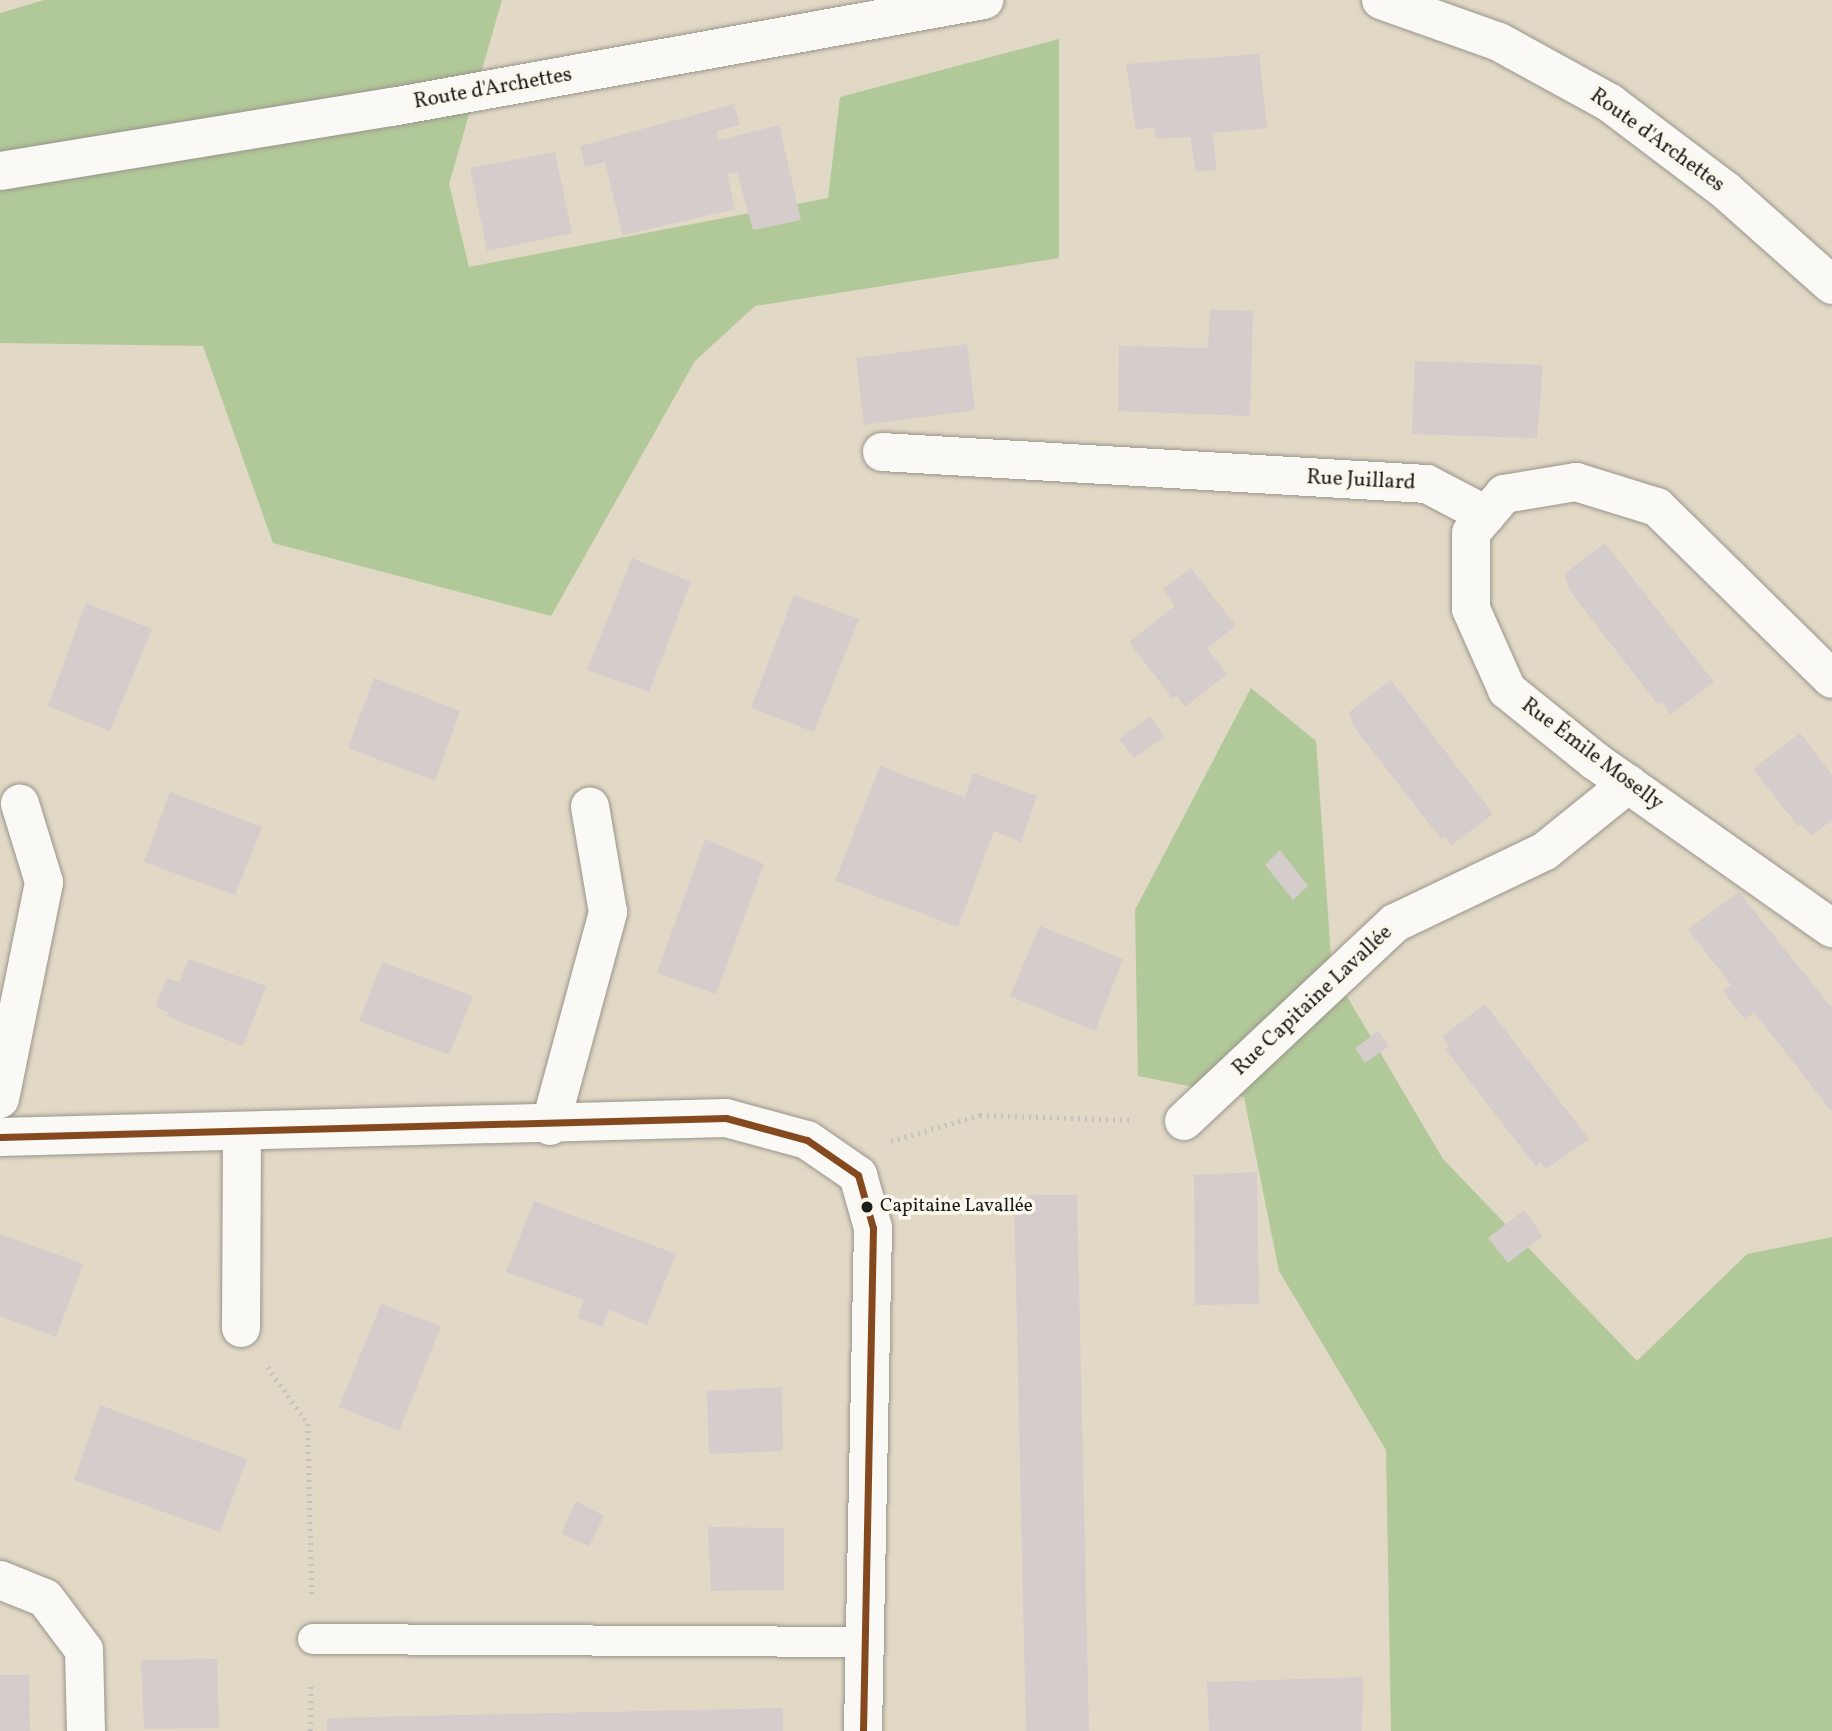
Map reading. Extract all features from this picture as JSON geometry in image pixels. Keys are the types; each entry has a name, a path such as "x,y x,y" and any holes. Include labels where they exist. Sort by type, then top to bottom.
{"street":[{"name":"Route d'Archettes","path":"0,171 392,107 985,0"},
{"name":"Route d'Archettes","path":"1381,0 1499,42 1610,103 1726,190 1832,285"},
{"name":"Rue Juillard","path":"882,452 1427,484 1486,515"},
{"path":"1486,515 1503,494 1576,482 1657,507 1832,679"},
{"name":"Rue Émile Moselly","path":"1486,515 1472,533 1471,609 1507,690 1628,784 1832,928"},
{"name":"Rue Capitaine Lavallée","path":"1184,1121 1395,923 1545,851 1628,784"},
{"path":"0,1099 44,882 20,804"},
{"path":"550,1126 608,912 590,807"},
{"path":"0,1137 550,1126 726,1118 807,1140 846,1166 873,1228 863,1731"},
{"path":"241,1328 242,1133"},
{"path":"0,1580 45,1598 84,1650 86,1731"}],"lane":[{"path":"313,1639 864,1642"}],"path":[{"path":"846,1166 980,1115 1184,1121"},
{"path":"241,1328 308,1424 313,1639 310,1731"}],"green space":[{"path":"44,0 502,0 449,184 469,267 828,198 840,97 1059,39 1059,258 755,306 695,361 551,616 273,543 203,346 0,343 0,13"},
{"path":"1251,688 1316,741 1332,971 1443,1159 1637,1361 1747,1254 1832,1237 1832,1731 1391,1731 1386,1450 1279,1271 1244,1097 1138,1076 1135,910"}],"building":[{"path":"1259,54 1267,128 1212,133 1217,170 1196,172 1190,137 1156,139 1154,127 1136,130 1126,64"},
{"path":"734,104 740,125 717,131 719,140 779,125 801,220 753,230 737,172 727,174 735,209 623,235 605,162 585,167 580,146"},
{"path":"555,152 572,233 487,251 470,168"},
{"path":"1210,310 1253,311 1250,416 1118,411 1119,346 1208,348"},
{"path":"967,344 975,410 864,425 856,358"},
{"path":"1415,361 1543,365 1537,438 1412,434"},
{"path":"1605,543 1714,682 1670,715 1663,702 1658,705 1570,591 1564,574"},
{"path":"632,558 691,582 649,692 587,670"},
{"path":"1191,568 1236,626 1207,648 1227,674 1185,707 1177,696 1172,698 1129,642 1175,606 1163,589"},
{"path":"794,595 859,619 814,732 751,708"},
{"path":"86,603 152,629 110,731 48,706"},
{"path":"374,678 460,711 435,781 348,748"},
{"path":"1391,680 1493,814 1452,845 1445,837 1441,839 1353,726 1349,712"},
{"path":"1150,716 1164,737 1134,758 1119,739"},
{"path":"1800,733 1832,775 1832,820 1811,836 1801,824 1798,826 1753,769"},
{"path":"880,766 965,798 973,773 1037,796 1021,842 994,831 958,927 835,881"},
{"path":"170,792 262,827 235,895 144,862"},
{"path":"705,839 764,864 716,994 657,973"},
{"path":"1280,850 1308,886 1293,900 1265,865"},
{"path":"1739,892 1832,1008 1832,1112 1754,1012 1745,1020 1723,991 1731,985 1688,929"},
{"path":"1040,926 1123,959 1095,1031 1010,996"},
{"path":"188,959 266,986 243,1046 166,1016 169,1013 156,1007 166,978 180,982"},
{"path":"382,962 473,996 449,1055 359,1021"},
{"path":"1485,1004 1589,1139 1546,1169 1540,1162 1536,1167 1445,1049 1449,1047 1443,1036"},
{"path":"1378,1031 1389,1046 1365,1063 1355,1048"},
{"path":"1257,1172 1259,1304 1195,1305 1194,1175"},
{"path":"1014,1195 1077,1195 1089,1731 1026,1731"},
{"path":"534,1201 676,1254 647,1325 609,1310 603,1327 577,1318 584,1300 506,1272"},
{"path":"1524,1210 1543,1236 1508,1263 1488,1238"},
{"path":"0,1234 83,1264 56,1337 0,1316"},
{"path":"381,1304 441,1326 399,1431 339,1407"},
{"path":"782,1387 783,1451 709,1454 707,1391"},
{"path":"100,1405 247,1459 220,1532 74,1480"},
{"path":"576,1501 604,1516 589,1546 561,1534"},
{"path":"708,1527 784,1528 784,1590 711,1591"},
{"path":"217,1659 219,1728 144,1729 141,1660"},
{"path":"0,1675 29,1675 30,1731 0,1731"},
{"path":"1363,1677 1362,1731 1209,1731 1207,1682"},
{"path":"783,1708 783,1731 327,1731 327,1718"}],"transit line":[{"path":"0,1137 726,1118 807,1140 858,1175"},
{"path":"858,1175 873,1228 863,1731"}],"place":[{"name":"Capitaine Lavallée","path":"867,1207"}]}
